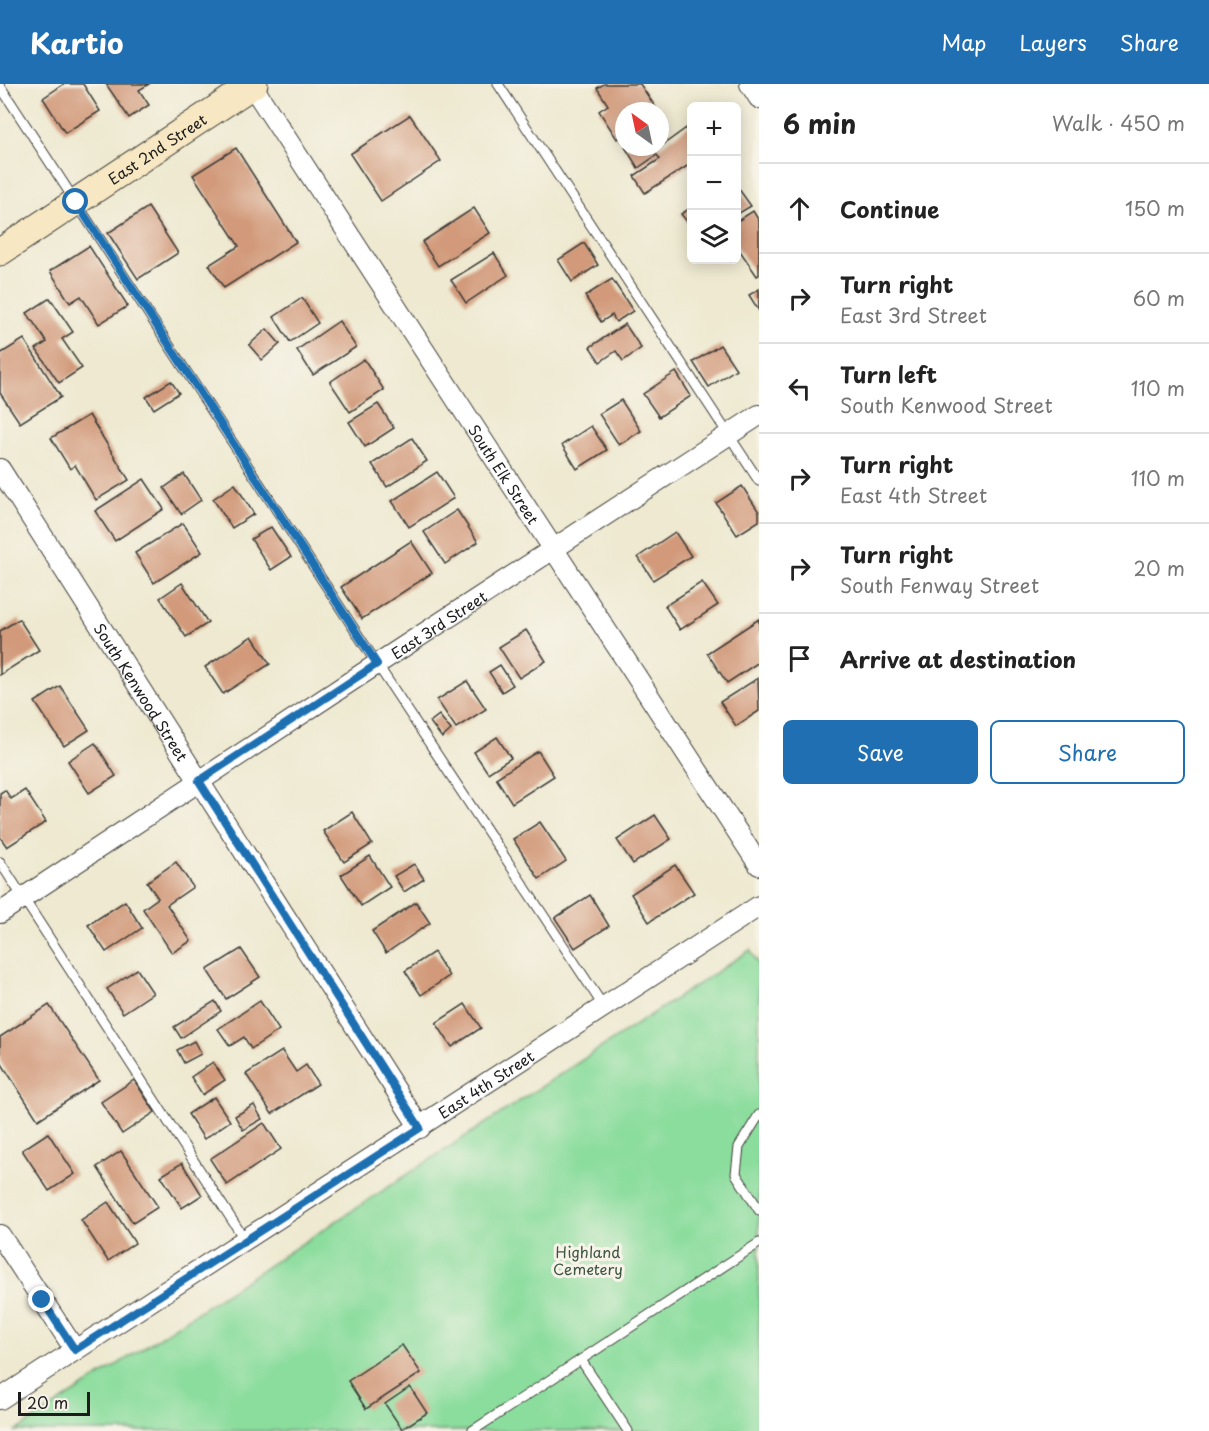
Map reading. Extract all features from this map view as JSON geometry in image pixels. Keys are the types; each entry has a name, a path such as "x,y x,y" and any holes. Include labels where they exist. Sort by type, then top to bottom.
{"main road":[{"name":"East 2nd Street","path":"0,252 252,84"}],"street":[{"name":"South Elk Street","path":"252,84 759,865"},
{"path":"750,84 759,98"},
{"name":"East 3rd Street","path":"0,914 199,781 759,415"},
{"name":"South Kenwood Street","path":"0,469 420,1128"},
{"name":"East 4th Street","path":"0,1399 759,906"},
{"path":"0,1235 75,1350"}],"lane":[{"path":"498,84 759,481"},
{"path":"0,86 604,1007"},
{"path":"0,862 245,1240"},
{"path":"759,1115 739,1147 736,1174 759,1210"},
{"path":"472,1431 759,1243"},
{"path":"581,1360 628,1431"}],"green space":[{"name":"Highland Cemetery","path":"750,950 759,965 759,1431 16,1431"}],"building":[{"path":"64,84 83,84 100,111 65,133 43,98"},
{"path":"106,84 149,84 139,90 149,105 129,118"},
{"path":"604,84 640,84 652,102 615,102 615,136 599,111 608,105 597,88"},
{"path":"410,115 441,161 381,201 350,154"},
{"path":"687,127 687,166 645,193 634,176 660,159 658,156 669,156 669,140"},
{"path":"236,148 296,242 224,288 209,265 239,246 193,175"},
{"path":"631,156 656,156 638,168"},
{"path":"741,192 751,206 741,212"},
{"path":"148,207 178,253 138,279 108,233"},
{"path":"474,208 490,233 438,266 422,242"},
{"path":"687,210 687,222 681,214"},
{"path":"753,211 759,221 759,275 757,276 741,252 741,219"},
{"path":"584,243 598,265 572,282 558,260"},
{"path":"89,246 128,306 99,324 81,296 70,303 50,271"},
{"path":"494,253 508,275 466,303 451,280"},
{"path":"612,279 633,311 616,322 612,315 601,322 585,296"},
{"path":"759,289 759,311 749,295"},
{"path":"50,298 73,332 62,339 82,368 59,383 36,349 47,342 27,313"},
{"path":"302,298 318,323 290,342 274,317"},
{"path":"339,321 356,347 313,375 297,350"},
{"path":"625,324 641,348 623,361 616,351 600,362 590,347"},
{"path":"267,329 280,344 262,360 249,345"},
{"path":"24,339 61,397 20,423 0,393 0,354"},
{"path":"720,345 736,369 709,387 693,362"},
{"path":"364,359 384,390 350,412 330,382"},
{"path":"676,372 691,396 659,417 643,394"},
{"path":"171,381 179,393 154,409 146,397"},
{"path":"621,400 641,431 619,445 599,414"},
{"path":"378,404 394,428 365,447 349,422"},
{"path":"89,415 129,480 96,500 75,465 70,469 51,438"},
{"path":"591,426 607,450 577,469 562,445"},
{"path":"412,438 427,461 387,487 372,464"},
{"path":"437,472 454,498 409,527 392,501"},
{"path":"184,474 201,500 181,514 164,488"},
{"path":"144,479 164,509 115,541 95,511"},
{"path":"235,484 254,514 232,528 213,499"},
{"path":"742,486 759,512 759,521 737,535 716,503"},
{"path":"457,510 478,542 445,564 424,532"},
{"path":"183,523 202,552 154,583 135,553"},
{"path":"271,527 291,557 271,570 251,539"},
{"path":"675,532 691,556 653,580 638,557"},
{"path":"411,541 432,573 362,619 341,587"},
{"path":"702,582 718,605 680,630 665,606"},
{"path":"182,583 208,623 186,637 160,598"},
{"path":"19,619 39,650 0,675 0,631"},
{"path":"759,619 759,662 727,683 707,653"},
{"path":"526,630 546,661 519,678 499,647"},
{"path":"252,636 270,664 223,694 205,667"},
{"path":"500,665 513,685 502,692 489,672"},
{"path":"758,678 759,711 736,726 720,702"},
{"path":"467,681 486,709 456,728 437,700"},
{"path":"60,686 89,730 64,746 35,702"},
{"path":"439,715 451,730 442,738 430,722"},
{"path":"497,737 511,758 488,773 474,752"},
{"path":"95,743 116,776 89,793 68,761"},
{"path":"538,751 554,776 512,803 496,778"},
{"path":"5,790 11,799 25,790 46,822 7,847 0,837 0,793"},
{"path":"352,812 372,844 344,862 323,831"},
{"path":"655,815 671,839 633,864 617,840"},
{"path":"540,822 566,861 539,879 513,839"},
{"path":"370,856 390,887 361,906 341,875"},
{"path":"176,862 193,887 167,905 191,941 172,953 143,909 158,898 147,882"},
{"path":"414,864 424,879 404,892 394,876"},
{"path":"675,865 694,893 649,922 631,894"},
{"path":"590,895 609,926 575,948 555,918"},
{"path":"125,901 142,928 106,952 88,925"},
{"path":"416,902 430,923 386,953 372,931"},
{"path":"241,949 260,977 226,999 207,970"},
{"path":"434,952 449,976 421,995 405,971"},
{"path":"137,969 153,993 123,1013 107,989"},
{"path":"215,1001 221,1011 181,1038 174,1027"},
{"path":"260,1001 279,1030 251,1049 244,1037 230,1046 218,1029"},
{"path":"465,1004 481,1028 452,1047 436,1023"},
{"path":"49,1005 99,1080 38,1120 0,1061 0,1037"},
{"path":"194,1041 201,1054 184,1063 177,1050"},
{"path":"282,1051 296,1072 306,1065 318,1084 272,1114 246,1074"},
{"path":"213,1062 225,1080 202,1095 191,1077"},
{"path":"134,1080 155,1112 122,1134 101,1102"},
{"path":"214,1097 230,1121 204,1139 188,1114"},
{"path":"254,1105 262,1119 243,1130 235,1116"},
{"path":"264,1123 281,1149 227,1185 210,1159"},
{"path":"48,1133 75,1174 49,1191 22,1150"},
{"path":"121,1151 158,1207 133,1223 97,1167"},
{"path":"182,1163 202,1195 182,1208 161,1176"},
{"path":"108,1202 135,1243 108,1261 81,1220"},
{"path":"402,1345 421,1373 366,1409 348,1381"},
{"path":"410,1387 427,1413 402,1429 385,1404"}],"route":[{"path":"42,1300 75,1350 420,1128 199,781 377,664 76,202"}]}
